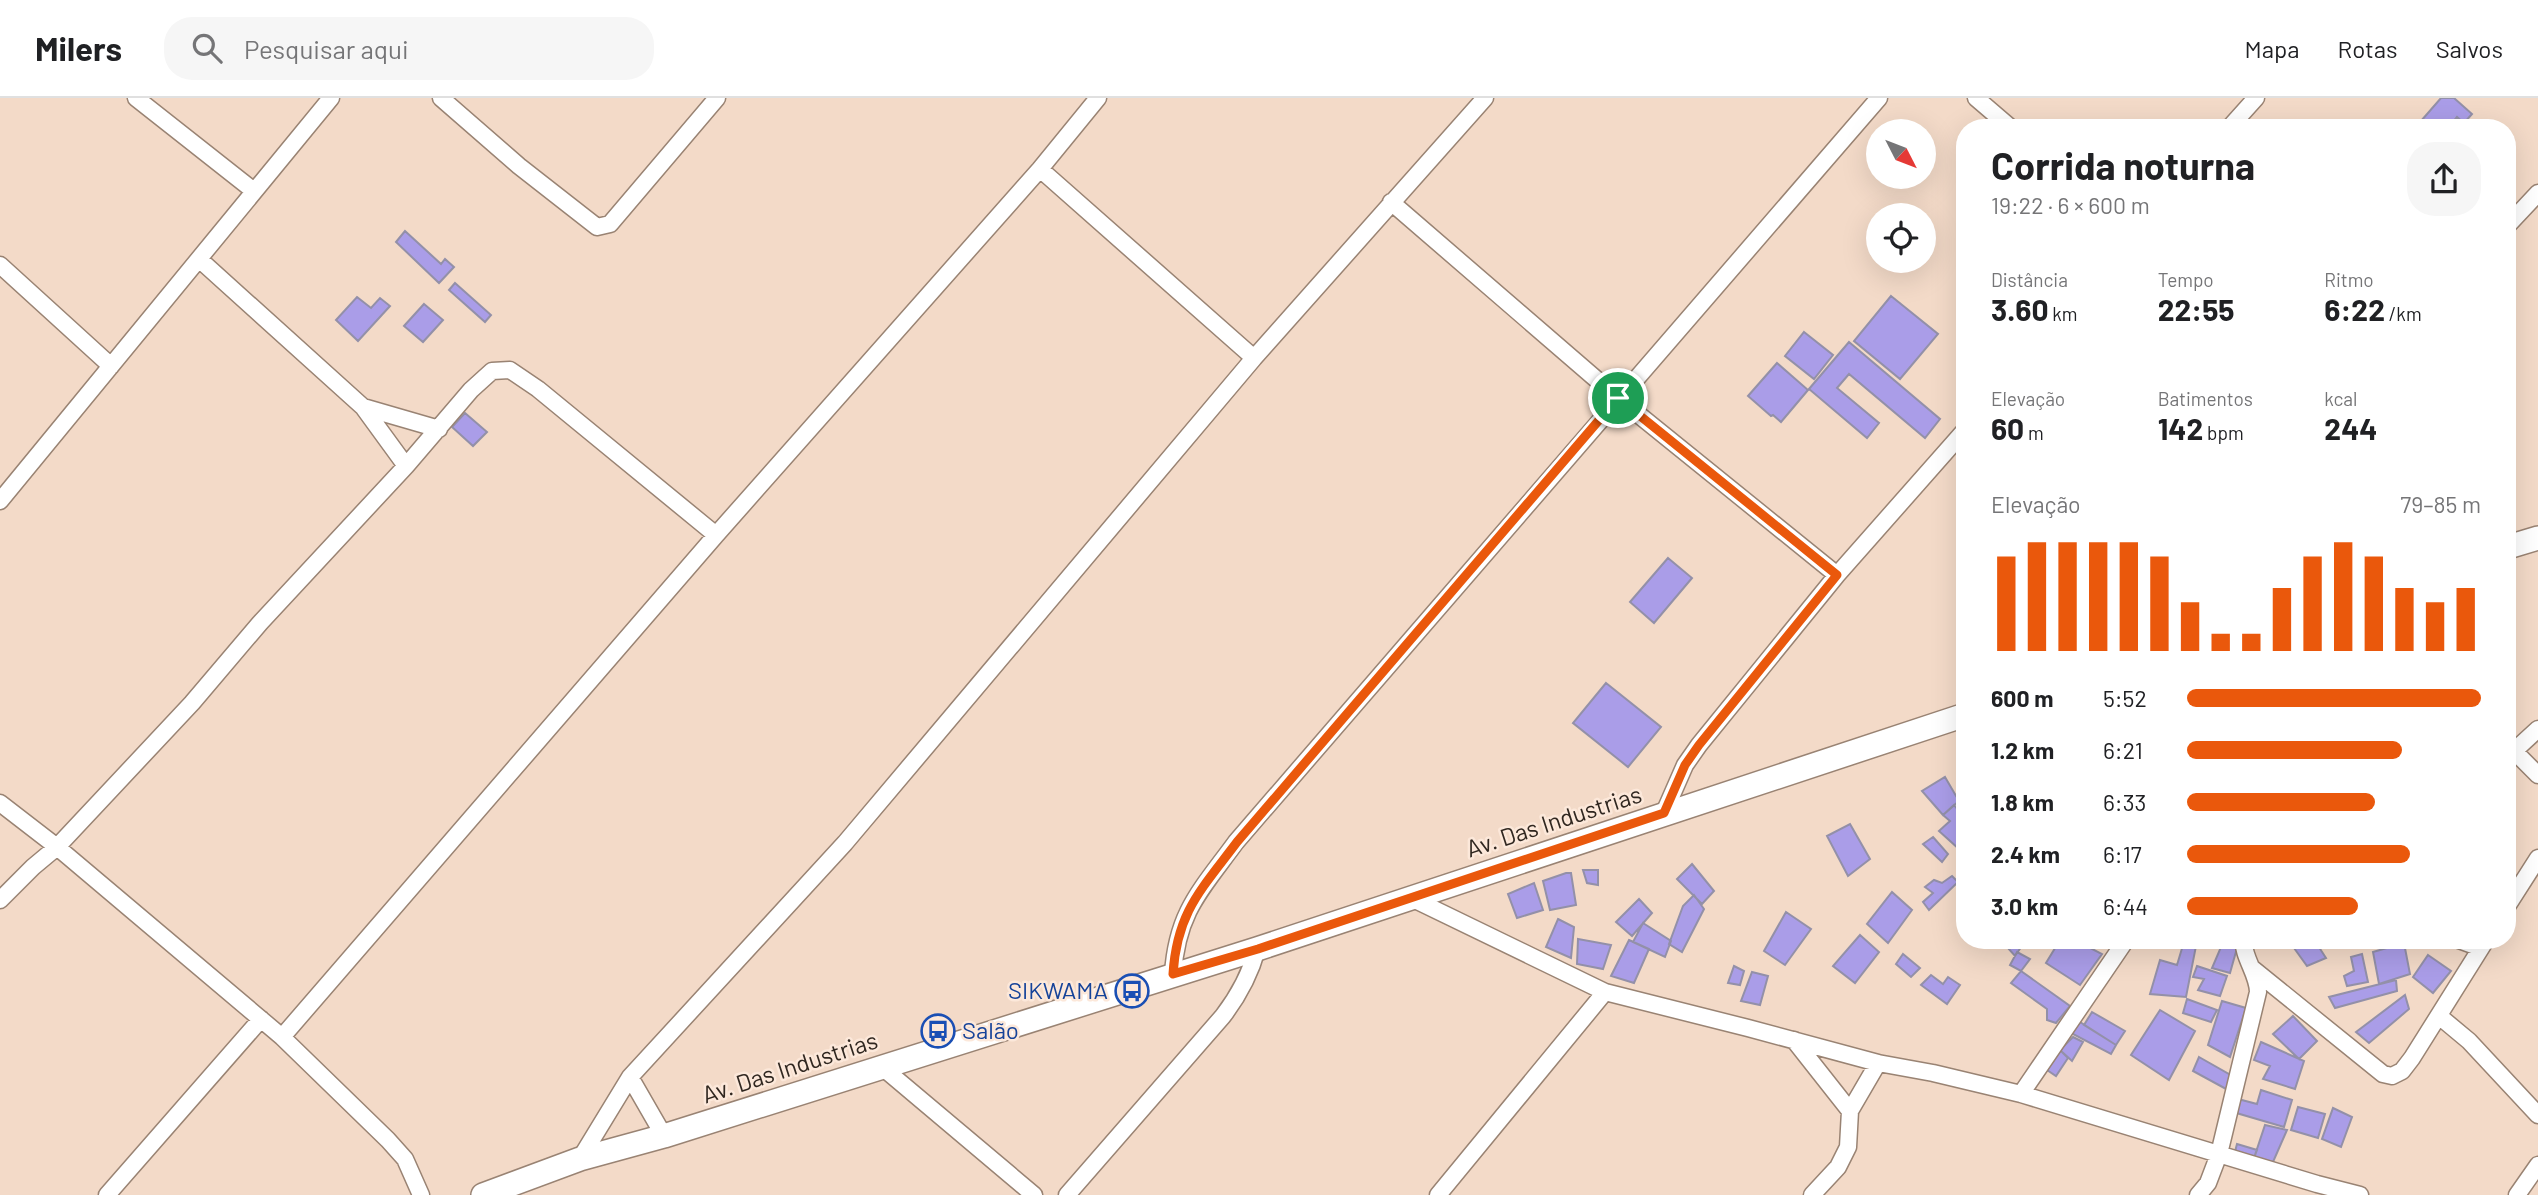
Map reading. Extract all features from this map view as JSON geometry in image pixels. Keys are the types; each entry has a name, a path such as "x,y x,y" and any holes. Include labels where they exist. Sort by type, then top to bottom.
{"main road":[{"path":"2516,545 2538,538"},
{"name":"Av. Das Industrias","path":"483,1195 580,1158 664,1136 1258,949 1664,813 1956,721"}],"street":[{"path":"136,98 254,191"},
{"path":"0,501 331,98"},
{"path":"441,98 519,166 597,227 610,224 717,98"},
{"path":"282,1037 716,535 1040,169 1098,98"},
{"path":"580,1158 630,1077 845,843 1254,358 1485,98"},
{"path":"1166,976 1186,914 1199,892 1237,842 1879,98"},
{"path":"1976,98 2000,119"},
{"path":"2237,119 2256,98"},
{"path":"1040,169 1254,358"},
{"path":"2516,216 2538,192"},
{"path":"1391,202 1618,398 1837,575"},
{"path":"199,259 363,407 406,467"},
{"path":"0,265 111,366"},
{"path":"0,900 57,847 192,703 260,623 406,467 471,390 492,371 510,370 538,389 716,535"},
{"path":"363,407 439,429"},
{"path":"1664,813 1685,765 1699,745 1837,575 1956,446"},
{"path":"2516,744 2538,729"},
{"path":"2516,753 2538,775"},
{"path":"0,803 57,847 282,1037 405,1159 421,1195"},
{"path":"2516,892 2538,858"},
{"path":"1409,897 1605,992 1878,1063 2021,1094 2360,1195"},
{"path":"1067,1195 1223,1016 1239,995 1258,949"},
{"path":"2021,1094 2120,949"},
{"path":"2198,1195 2213,1172 2219,1154 2258,992 2258,980 2245,949"},
{"path":"2253,969 2387,1076 2402,1071 2481,949"},
{"path":"1438,1195 1605,992"},
{"path":"2439,1016 2493,1064 2538,1115"},
{"path":"107,1195 261,1019"},
{"path":"1794,1040 1850,1111"},
{"path":"1812,1195 1838,1167 1848,1147 1850,1111 1878,1063"},
{"path":"882,1066 1034,1195"},
{"path":"630,1077 664,1136"},
{"path":"2517,1195 2538,1165"}],"building":[{"path":"2441,98 2454,98 2472,114 2468,119 2423,119"},
{"path":"405,231 441,264 445,259 454,267 439,283 396,242"},
{"path":"455,283 491,315 485,322 449,290"},
{"path":"1891,296 1938,334 1900,379 1854,341"},
{"path":"357,297 371,308 380,298 390,306 358,341 336,320"},
{"path":"424,304 443,320 423,342 404,326"},
{"path":"1804,332 1833,355 1814,379 1785,356"},
{"path":"1849,342 1940,419 1925,438 1849,374 1837,388 1879,423 1867,438 1809,389"},
{"path":"1777,363 1808,390 1781,422 1748,396"},
{"path":"465,413 487,432 473,446 452,427"},
{"path":"1668,558 1692,578 1654,623 1630,602"},
{"path":"1606,683 1661,727 1628,767 1573,723"},
{"path":"1945,777 1956,796 1956,804 1943,815 1922,791"},
{"path":"1954,805 1956,808 1956,846 1939,831 1950,821 1943,815"},
{"path":"1850,824 1870,859 1848,876 1827,836"},
{"path":"1933,837 1948,854 1942,862 1923,844"},
{"path":"1692,864 1714,891 1702,904 1677,879"},
{"path":"1583,870 1598,870 1598,885 1587,883"},
{"path":"1571,873 1576,905 1550,910 1543,881"},
{"path":"1952,876 1956,880 1956,884 1929,910 1923,902 1933,893 1925,887 1934,880 1942,883"},
{"path":"1534,883 1543,910 1517,918 1508,894"},
{"path":"1892,892 1912,910 1888,943 1867,924"},
{"path":"1694,895 1704,909 1682,952 1669,944 1683,906"},
{"path":"1639,899 1652,913 1632,936 1616,922"},
{"path":"1786,912 1811,929 1785,965 1764,951"},
{"path":"1558,919 1574,927 1571,958 1546,947"},
{"path":"1643,923 1671,941 1665,957 1633,942"},
{"path":"1860,935 1879,952 1855,983 1833,966"},
{"path":"1578,939 1611,945 1603,969 1577,964"},
{"path":"1629,940 1649,949 1634,983 1611,976"},
{"path":"2009,949 2020,949 2015,956"},
{"path":"2055,949 2092,949 2102,954 2080,985 2046,963"},
{"path":"2182,949 2195,949 2186,997 2150,994 2160,960 2177,965"},
{"path":"2220,949 2237,949 2230,973 2212,968"},
{"path":"2295,949 2320,949 2326,958 2307,966"},
{"path":"2405,949 2410,974 2379,984 2373,952"},
{"path":"2017,952 2030,959 2021,971 2010,965"},
{"path":"1903,954 1920,968 1911,977 1896,964"},
{"path":"2362,954 2368,982 2347,986 2344,976 2354,971 2351,957"},
{"path":"2428,955 2451,971 2433,993 2413,977"},
{"path":"1734,966 1744,971 1740,985 1728,983"},
{"path":"2197,966 2227,976 2220,996 2198,990 2204,979 2193,977"},
{"path":"2021,971 2070,1006 2056,1023 2047,1020 2047,1009 2011,983"},
{"path":"1752,972 1768,976 1760,1005 1741,1001"},
{"path":"1931,975 1943,984 1948,977 1960,985 1947,1004 1921,985"},
{"path":"2396,980 2397,991 2335,1008 2329,997"},
{"path":"2405,995 2409,1009 2369,1043 2356,1032"},
{"path":"2187,999 2217,1010 2211,1022 2183,1013"},
{"path":"2222,1001 2246,1008 2230,1057 2208,1045"},
{"path":"2160,1010 2195,1031 2169,1080 2131,1055"},
{"path":"2092,1012 2125,1031 2116,1045 2084,1025"},
{"path":"2293,1016 2317,1041 2299,1059 2273,1034"},
{"path":"2080,1022 2116,1045 2111,1054 2071,1033"},
{"path":"2073,1037 2083,1042 2072,1061 2060,1050"},
{"path":"2261,1042 2304,1061 2295,1089 2263,1079 2270,1066 2254,1060"},
{"path":"2060,1050 2068,1058 2056,1076 2047,1070"},
{"path":"2199,1057 2234,1077 2228,1090 2193,1071"},
{"path":"2261,1090 2292,1100 2284,1127 2233,1112 2238,1099 2257,1104"},
{"path":"2298,1107 2325,1114 2318,1138 2291,1130"},
{"path":"2333,1108 2352,1117 2341,1147 2322,1139"},
{"path":"2265,1125 2287,1130 2273,1162 2253,1161"},
{"path":"2237,1144 2257,1150 2253,1161 2233,1159"}],"place":[{"name":"SIKWAMA","path":"1132,991"},
{"name":"Salão","path":"938,1031"}],"route":[{"path":"1618,398 1837,575 1699,745 1685,765 1664,813 1258,949 1173,974 1179,930 1186,914 1199,892 1237,842 1618,398"}]}
